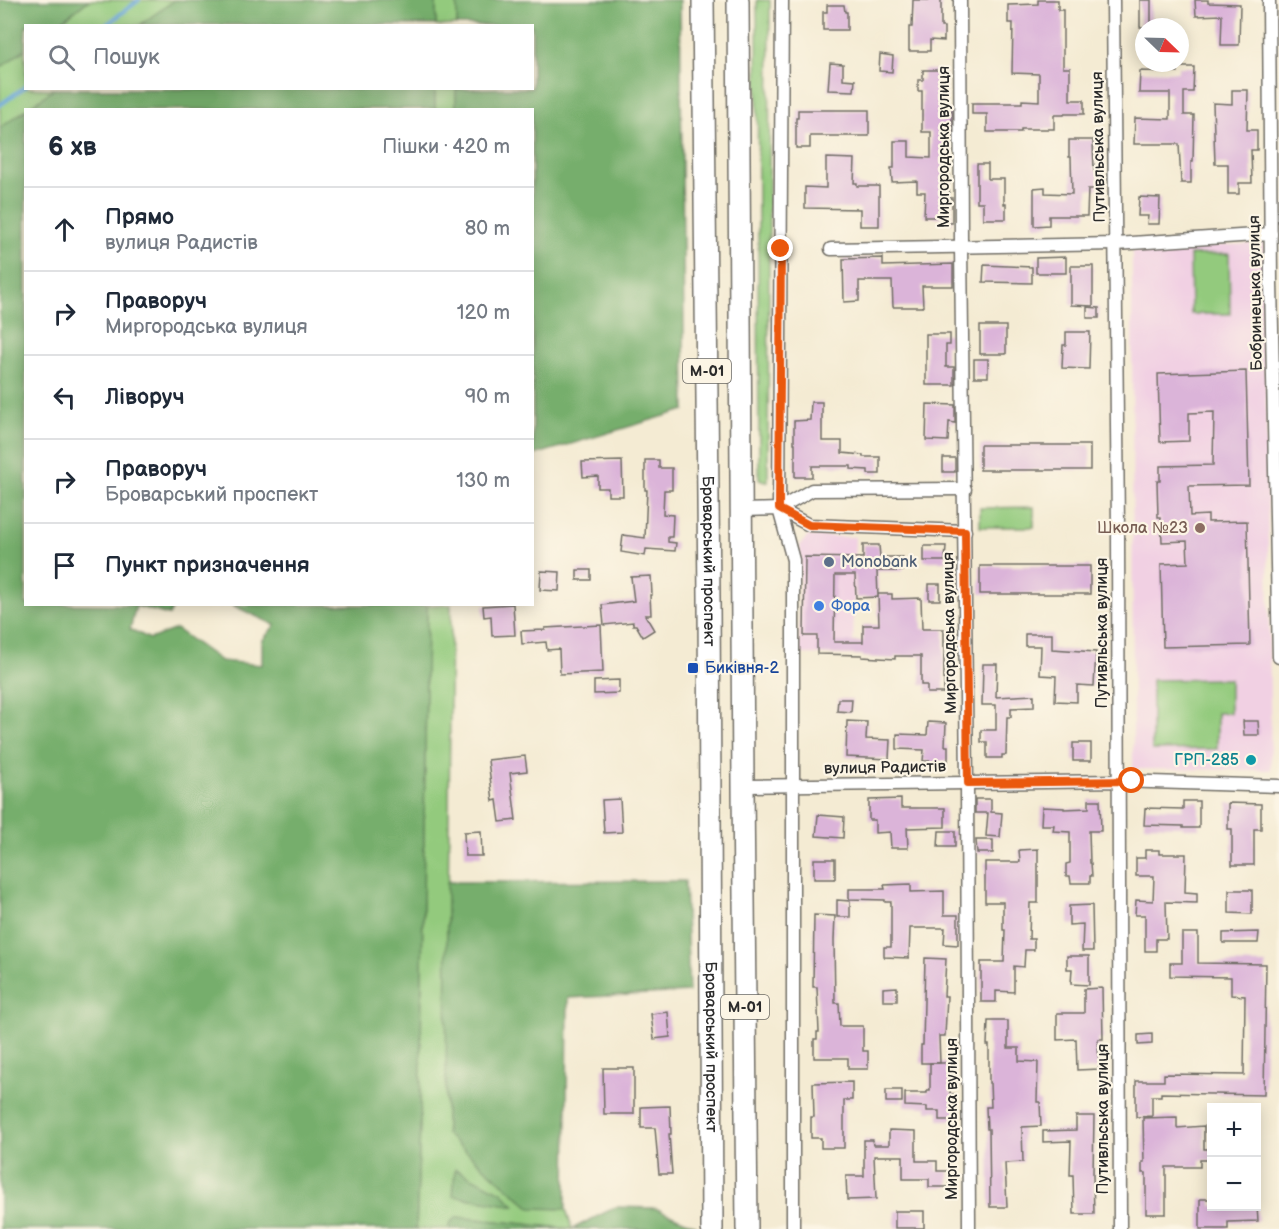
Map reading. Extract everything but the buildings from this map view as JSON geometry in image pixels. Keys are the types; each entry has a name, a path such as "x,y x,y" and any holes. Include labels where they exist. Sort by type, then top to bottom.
{"highway":[{"name":"Броварський проспект","path":"703,0 712,1229"},
{"name":"Броварський проспект","path":"738,0 747,1229"}],"street":[{"path":"782,0 779,509 793,560 793,1229"},
{"name":"Миргородська вулиця","path":"960,0 968,783 969,1229"},
{"name":"Путивльська вулиця","path":"1113,0 1120,1229"},
{"name":"Бобринецька вулиця","path":"1269,0 1279,657"},
{"path":"831,249 1116,244 1271,234"},
{"path":"779,509 812,490 965,489"},
{"name":"Броварський проспект","path":"741,510 779,509"},
{"path":"779,509 809,525 965,531"},
{"name":"вулиця Радистів","path":"743,786 1119,781 1279,786"}],"shaded area":[{"name":"Школа №23","path":"1264,243 1271,770 1133,769 1132,251"},
{"path":"808,536 855,537 853,655 799,654 800,545"}],"green space":[{"path":"0,0 89,0 57,24 24,24 24,50 0,68"},
{"path":"89,0 175,0 141,24 59,24"},
{"path":"175,0 436,0 436,24 141,24"},
{"path":"436,0 457,0 457,24 436,24"},
{"path":"457,0 680,0 685,410 534,455 534,108 456,108 456,90 534,90 534,24 457,24"},
{"path":"757,0 770,0 768,482 759,479"},
{"path":"24,50 24,90 53,90 28,108 24,108 24,111 0,128 0,68"},
{"path":"53,90 435,90 435,108 29,108"},
{"path":"435,90 456,90 456,108 435,108"},
{"path":"24,111 24,606 136,606 130,629 150,639 176,629 221,661 262,665 262,641 275,625 234,606 427,606 420,1123 416,1229 0,1229 0,128"},
{"path":"1229,254 1230,314 1191,314 1190,255"},
{"path":"1034,507 1034,527 980,527 980,508"},
{"path":"136,606 174,606 169,615"},
{"path":"427,606 451,606 446,1134 531,1207 566,1209 572,1229 456,1217 449,1225 450,1229 416,1229 420,1123"},
{"path":"1230,679 1230,713 1217,713 1217,749 1152,750 1152,680"},
{"path":"685,881 689,992 568,998 566,1209 531,1208 446,1134 447,882"},
{"path":"455,1169 502,1192 515,1206 453,1196"},
{"path":"616,1207 655,1208 695,1225 695,1229 572,1229"},
{"path":"456,1217 572,1229 450,1229 449,1225"}],"waterway":[{"path":"108,24 139,0"},
{"path":"0,105 24,87"}],"place":[{"name":"Школа №23","path":"1200,528"},
{"name":"Monobank","path":"829,562"},
{"name":"Фора","path":"819,606"},
{"name":"Бикiвня-2","path":"693,668"},
{"name":"ГРП-285","path":"1251,760"}],"route":[{"path":"781,249 779,509 809,525 965,531 968,783 1132,781"}]}
